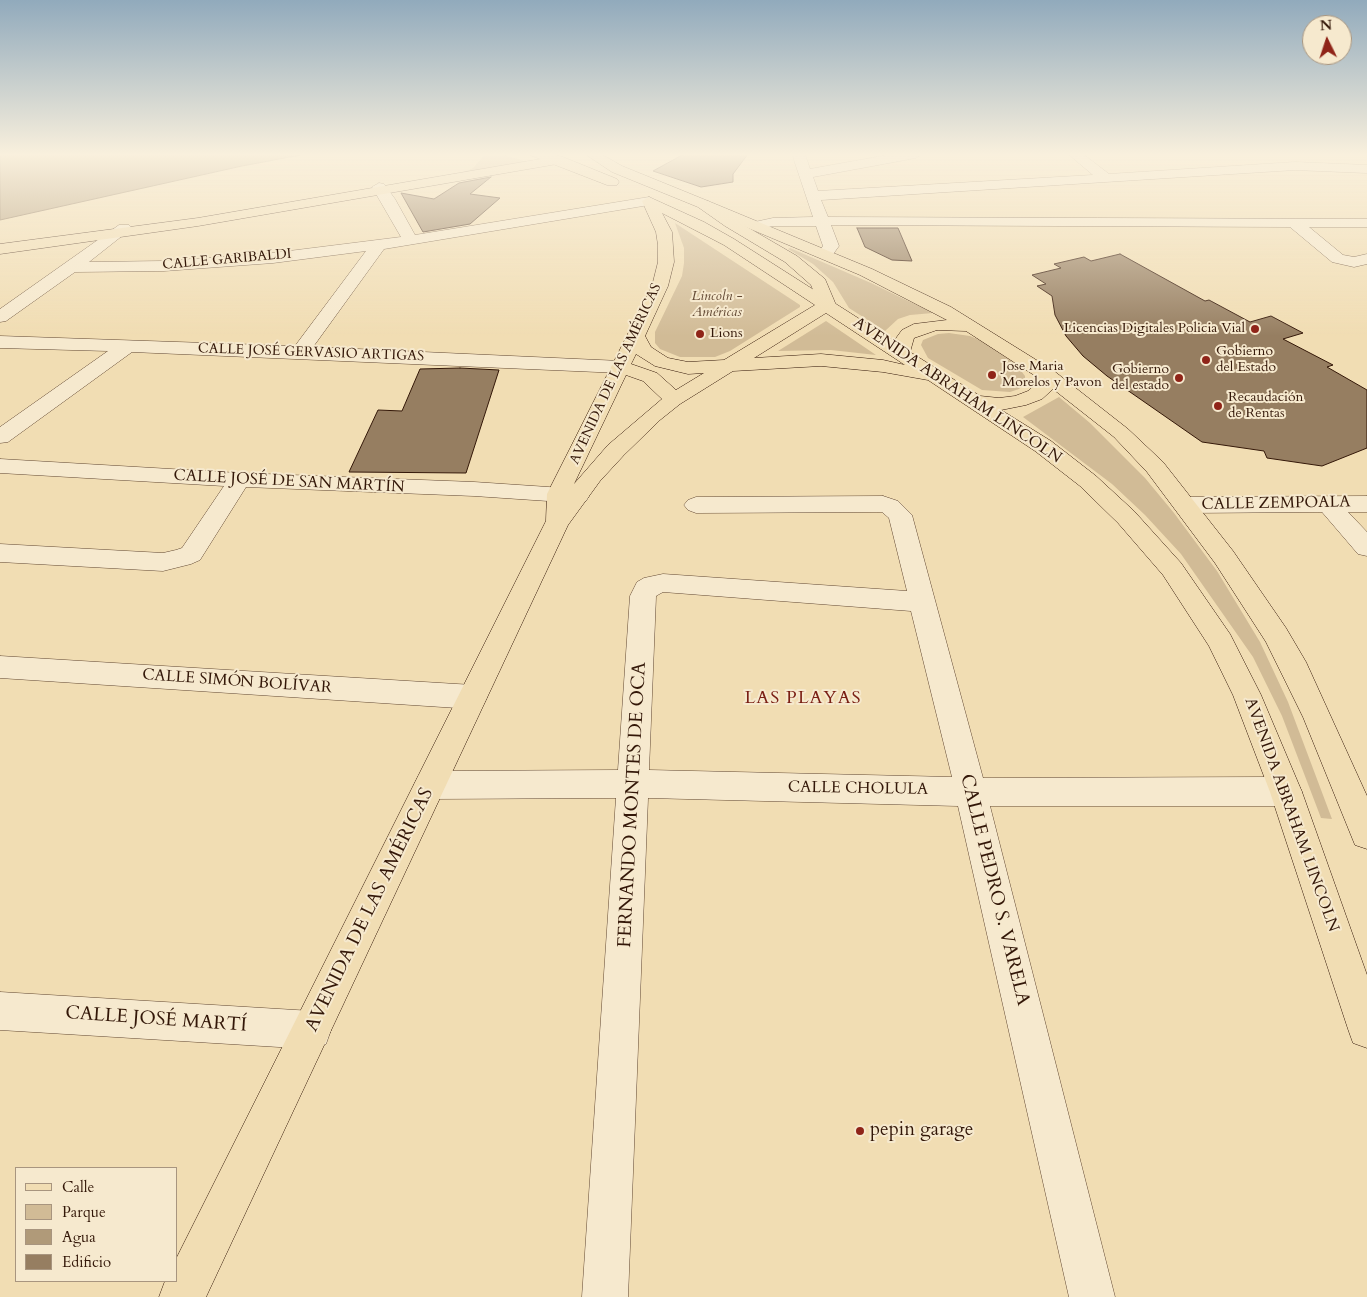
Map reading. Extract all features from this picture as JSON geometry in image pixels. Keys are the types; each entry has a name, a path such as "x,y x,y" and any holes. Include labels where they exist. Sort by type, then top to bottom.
{"main road":[{"path":"0,249 223,215"},
{"name":"AVENIDA DE LAS AMÉRICAS","path":"182,1297 473,697 564,504 621,367 660,286 666,262 664,232 656,215"},
{"name":"AVENIDA ABRAHAM LINCOLN","path":"677,215 707,229 827,304 1043,446 1088,481 1126,517 1172,569 1220,641 1247,695 1286,792 1367,1030"},
{"path":"717,215 799,265 818,283 827,304"},
{"path":"728,215 825,254 911,293 972,326 1047,375 1121,433 1155,467 1185,506 1243,585 1296,670 1367,834"},
{"path":"0,244 121,231"},
{"name":"AVENIDA DE LAS AMÉRICAS","path":"564,504 616,450 673,400 827,304"},
{"path":"901,352 903,341 908,334 920,328 937,324 972,326"},
{"path":"636,336 643,350 662,362 688,368 798,361 851,361 941,379"},
{"path":"621,367 650,377 667,390 673,400"},
{"path":"976,402 999,404 1019,401 1035,395 1045,386 1047,375"},
{"path":"1340,947 1367,979"}],"street":[{"path":"396,215 410,240"},
{"name":"CALLE GARIBALDI","path":"70,267 213,263 379,246 566,215"},
{"path":"820,215 830,246 825,254"},
{"path":"988,215 992,221"},
{"path":"755,226 773,222 822,221 1367,223"},
{"path":"1294,222 1338,259 1354,262 1367,259"},
{"path":"0,317 121,231"},
{"path":"300,352 379,246"},
{"path":"9,290 37,290"},
{"name":"CALLE JOSÉ GERVASIO ARTIGAS","path":"0,342 300,352 621,367"},
{"path":"0,437 128,346"},
{"name":"CALLE JOSÉ DE SAN MARTÍN","path":"0,466 239,480 564,504"},
{"path":"0,553 162,562 174,561 191,554 239,480"},
{"name":"CALLE PEDRO S. VARELA","path":"696,505 871,504 890,506 900,515 971,792 1092,1297"},
{"path":"1328,504 1367,548"},
{"name":"CALLE ZEMPOALA","path":"1185,506 1367,504"},
{"name":"FERNANDO MONTES DE OCA","path":"605,1297 635,784 643,596 646,590 663,583 921,602"},
{"name":"CALLE SIMÓN BOLÍVAR","path":"0,667 473,697"},
{"name":"CALLE CHOLULA","path":"430,785 635,784 971,792 1286,792"},
{"name":"CALLE JOSÉ MARTÍ","path":"0,1011 312,1030"}],"green space":[{"name":"Lincoln - Américas","path":"675,223 800,305 800,307 730,351 715,357 680,357 660,349 655,343 655,332 682,276 684,263 684,248"},
{"path":"790,248 871,283 933,313 910,315 898,319 885,331 849,308 833,282 813,264 788,249"},
{"name":"Lincoln - Américas","path":"826,321 876,355 831,350 778,351"},
{"path":"949,333 970,336 982,341 1016,364 1025,376 1025,383 1019,389 1010,392 982,390 928,358 921,345 923,340 938,334"},
{"path":"1059,397 1090,423 1145,478 1174,513 1217,571 1260,642 1288,702 1332,819 1321,818 1282,716 1253,657 1181,554 1145,515 1112,484 1023,417"}],"water":[{"path":"0,215 25,215 0,220"}],"building":[{"path":"413,215 481,215 470,224 423,232"},
{"path":"857,228 898,228 912,261 892,260 865,247"},
{"name":"Gobierno del Estado","path":"1120,254 1205,301 1209,300 1250,322 1271,316 1303,333 1283,339 1333,365 1327,367 1367,390 1367,448 1322,466 1267,458 1264,451 1202,442 1107,376 1083,356 1066,336 1055,315 1052,296 1037,286 1046,284 1032,275 1061,268 1054,264 1084,257 1091,261"},
{"path":"460,368 499,370 466,473 349,472 378,410 402,411 420,369"}],"place":[{"name":"Licencias Digitales Policia Vial","path":"1255,329"},
{"name":"Lions","path":"700,334"},
{"name":"Gobierno del Estado","path":"1206,360"},
{"name":"Jose Maria Morelos y Pavon","path":"992,375"},
{"name":"Gobierno del estado","path":"1179,378"},
{"name":"Recaudación de Rentas","path":"1218,406"},
{"name":"pepin garage","path":"860,1131"}],"district":[{"name":"LAS PLAYAS","path":"803,699"}]}
